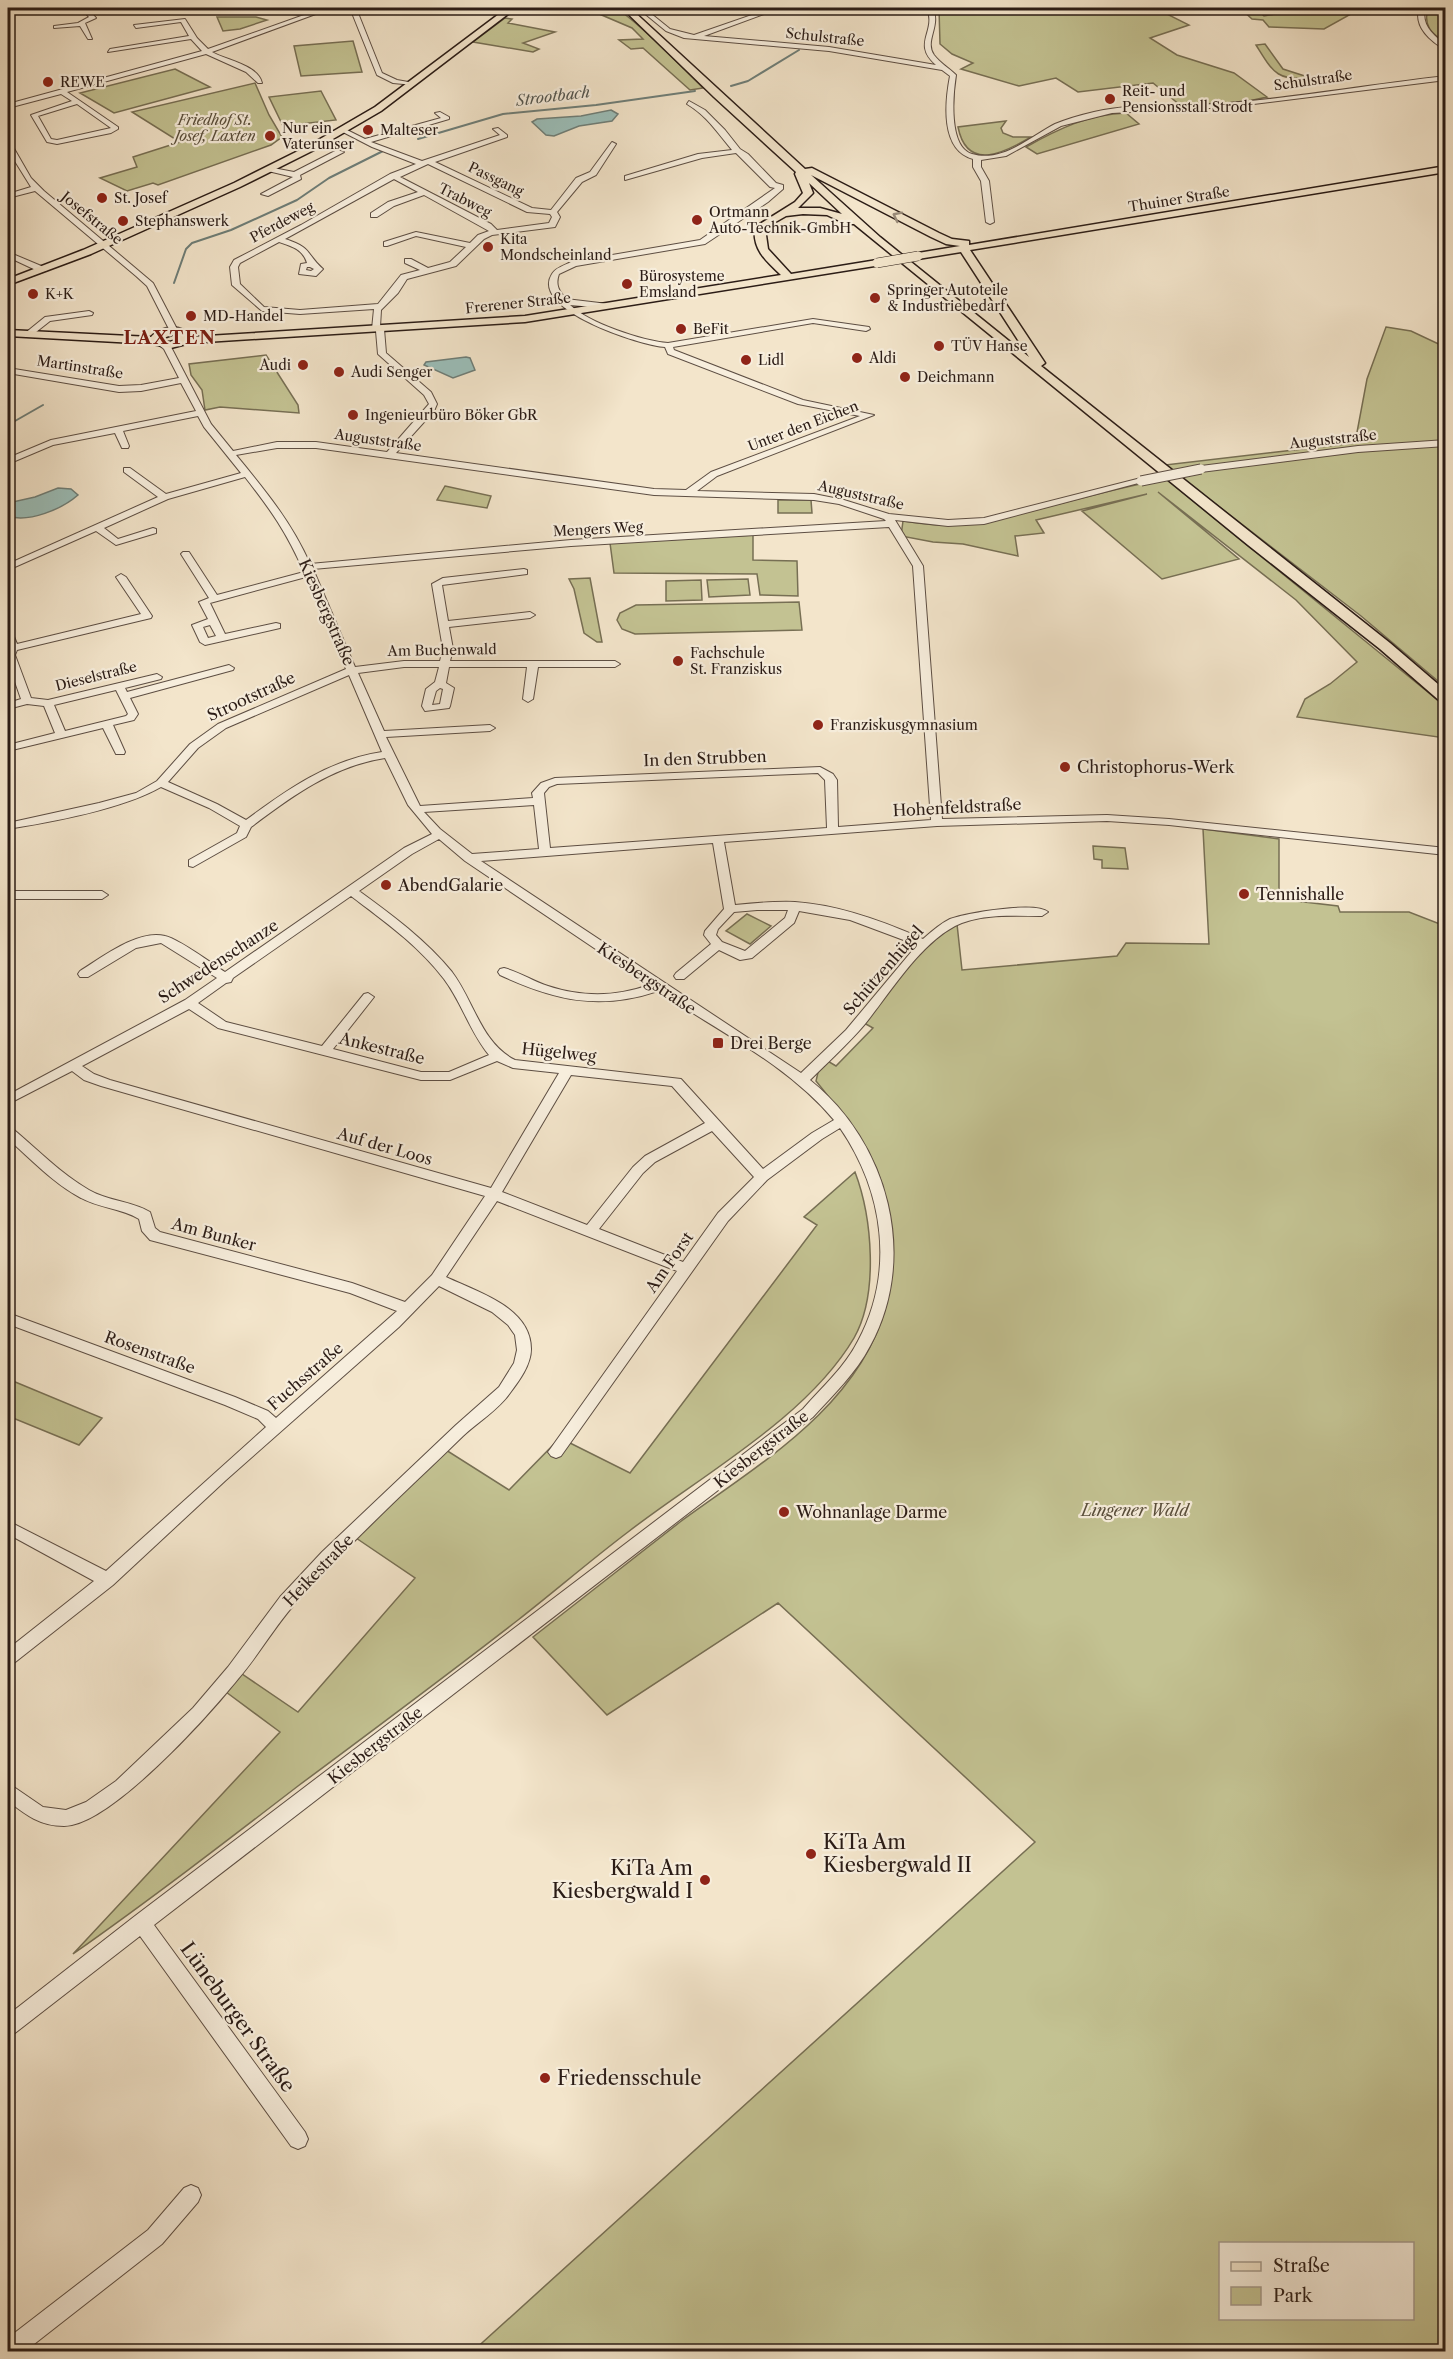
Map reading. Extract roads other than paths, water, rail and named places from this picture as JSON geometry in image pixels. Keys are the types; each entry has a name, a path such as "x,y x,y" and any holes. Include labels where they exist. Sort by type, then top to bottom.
{"main road":[{"path":"8,282 104,244 271,169 343,130 378,110 512,8"},
{"path":"626,8 717,95 876,239 1054,384 1385,646 1446,699"},
{"path":"779,152 950,246 996,242"},
{"path":"788,277 762,249 758,242 758,234 760,228 798,204 808,193 805,181 795,167"},
{"name":"Thuiner Straße","path":"877,263 918,256 950,246 963,248 1446,169"},
{"path":"777,216 802,211 833,213 845,218 876,239"},
{"path":"963,248 981,272 1023,342 1054,384"},
{"path":"774,262 791,269 820,272"},
{"name":"Frerener Straße","path":"8,333 110,338 248,337 478,323 574,312 877,263"}],"street":[{"path":"8,13 43,8"},
{"path":"56,27 82,24 93,18 84,8"},
{"path":"231,8 309,14"},
{"path":"8,106 152,69 208,52 329,8"},
{"path":"354,8 379,74 395,82 412,84"},
{"path":"584,8 598,10 608,8"},
{"name":"Schulstraße","path":"641,8 673,33 692,38 829,49 944,68"},
{"path":"692,38 777,8"},
{"path":"930,8 934,18 926,47 929,57 953,75 949,95 955,143 964,153 977,157 977,167 985,181 990,222"},
{"path":"1422,8 1420,13 1423,27 1446,48"},
{"path":"136,26 183,20 203,50 247,71 260,82"},
{"path":"82,24 90,38"},
{"path":"110,51 194,37"},
{"name":"Schulstraße","path":"977,157 1000,155 1060,125 1110,111 1247,103 1348,88 1446,78"},
{"path":"62,92 78,102 116,128 109,132 57,142 49,141 35,113 78,102"},
{"path":"574,312 555,289 553,280 556,273 585,262 702,242 780,187 772,184 737,151 714,120 689,103"},
{"path":"364,141 447,118 438,113"},
{"name":"Pferdeweg","path":"382,306 300,312 272,311 257,306 236,285 234,267 247,255 279,240 393,176 505,136 496,129"},
{"path":"343,130 364,141 426,163"},
{"path":"389,456 433,404 428,394 382,354 380,329 382,306 404,277 453,264 482,237 495,232 552,225 556,217 554,212 579,180 593,173 612,144"},
{"name":"Josefstraße","path":"8,145 36,188 150,285 169,338"},
{"path":"628,178 701,156 737,151"},
{"path":"271,169 295,174 340,153"},
{"name":"Passgang","path":"426,163 533,211 554,212"},
{"path":"265,194 298,177 295,174"},
{"name":"Trabweg","path":"393,176 488,226 495,232"},
{"path":"8,196 36,188"},
{"name":"Trabweg","path":"374,215 391,204 423,193"},
{"path":"387,244 416,234 471,246"},
{"path":"279,240 306,250 310,255 311,264"},
{"path":"8,254 43,270"},
{"path":"408,261 425,270"},
{"path":"563,300 586,306 610,306"},
{"name":"Unter den Eichen","path":"574,312 595,323 651,344 668,345 671,352 801,402 870,415 714,474 688,493"},
{"path":"28,334 48,319 89,313"},
{"path":"668,345 813,321 866,329"},
{"name":"Kiesbergstraße","path":"8,2026 141,1922 764,1449 808,1413 866,1343 880,1305 889,1268 887,1231 881,1195 868,1160 856,1139 825,1102 801,1081 469,858 438,835 413,808 309,570 285,522 200,413 182,376 169,338"},
{"name":"Martinstraße","path":"8,370 119,389 141,388 182,376"},
{"path":"8,461 44,444 200,413"},
{"path":"118,429 125,446"},
{"name":"Auguststraße","path":"230,454 260,447 292,444 599,485 688,493 814,497 841,502 889,521 948,523 984,520 1141,481 1202,469 1358,449 1446,443"},
{"path":"127,470 165,497"},
{"path":"8,567 165,497 246,474"},
{"path":"889,521 918,566 933,794 937,823"},
{"name":"Mengers Weg","path":"214,598 309,570 571,543 889,521"},
{"path":"98,528 116,542 153,531"},
{"path":"186,554 214,598 204,602 222,638"},
{"path":"440,684 448,649 436,584 524,572"},
{"path":"13,648 147,616 121,577"},
{"path":"444,625 530,615"},
{"path":"213,621 197,625 205,642 276,626"},
{"path":"8,634 13,648 10,655 27,701"},
{"name":"Am Buchenwald","path":"353,670 394,664 615,664"},
{"path":"528,699 532,664"},
{"path":"8,748 130,718 132,714 122,691 230,668"},
{"name":"Strootstraße","path":"8,826 123,801 140,795 161,783 194,746 222,726 353,670"},
{"name":"Dieselstraße","path":"8,706 27,701 48,703 122,691 157,677"},
{"path":"48,703 61,735"},
{"path":"107,724 120,753"},
{"path":"381,734 490,728"},
{"path":"193,863 242,835 246,825 288,793 327,770 356,759 389,754"},
{"name":"In den Strubben","path":"538,801 540,788 555,781 820,770 831,780 833,832"},
{"path":"161,783 213,806 246,825"},
{"path":"423,809 538,801 545,851"},
{"name":"Hohenfeldstraße","path":"469,858 937,823 1107,818 1446,852"},
{"name":"Schwedenschanze","path":"8,1100 189,1003 408,851 438,835"},
{"path":"718,839 730,909 728,914 713,925 710,931 710,935 718,945 740,956 748,955 790,920 795,906"},
{"name":"Hügelweg","path":"352,891 397,924 442,971 458,991 483,1038 498,1056 513,1064 676,1082 762,1177"},
{"path":"8,895 102,895"},
{"path":"730,909 795,906 855,916 925,944"},
{"name":"Schützenhügel","path":"801,1081 849,1033 925,944 943,928 962,919 1008,912 1042,912"},
{"path":"84,974 142,940 154,938 163,939 227,978"},
{"path":"680,976 718,945"},
{"path":"504,972 545,990 587,999 628,997 660,986"},
{"name":"Ankestraße","path":"326,1051 368,997"},
{"name":"Ankestraße","path":"189,1003 222,1025 421,1076 450,1076 498,1056"},
{"name":"Auf der Loos","path":"72,1065 89,1077 117,1087 494,1194 687,1269"},
{"name":"Fuchsstraße","path":"8,1658 107,1580 275,1426 408,1309 437,1279 494,1194 567,1070"},
{"name":"Am Forst","path":"556,1452 723,1217 762,1177 817,1136 841,1122"},
{"path":"590,1231 638,1170 650,1159 714,1124"},
{"name":"Am Bunker","path":"8,1132 84,1193 103,1203 135,1210 145,1216 149,1231 155,1236 282,1272 352,1288 408,1309"},
{"name":"Heikestraße","path":"8,1791 40,1815 66,1818 92,1808 122,1787 199,1713 234,1672 286,1602 328,1557 461,1429 504,1391 521,1364 524,1350 522,1334 513,1321 497,1308 437,1279"},
{"name":"Rosenstraße","path":"8,1318 230,1401 263,1416 275,1426"},
{"path":"8,1527 107,1580"},
{"name":"Lüneburger Straße","path":"141,1922 298,2139"},
{"path":"8,2351 155,2237 192,2195"}],"water":[{"path":"611,110 618,114 612,121 579,126 554,136 546,135 532,122 537,119 581,116"},
{"path":"470,358 475,370 453,378 424,365 426,362"},
{"path":"58,488 71,489 78,495 54,510 35,516 16,518 8,516 8,503 35,497"}],"waterway":[{"name":"Strootbach","path":"731,86 748,81 799,50"},
{"name":"Strootbach","path":"418,139 503,114 596,105 695,91"},
{"name":"Strootbach","path":"174,283 186,249 192,243 231,230 297,200 329,178 383,151"},
{"name":"Strootbach","path":"8,425 43,405"}],"place":[{"name":"REWE","path":"48,82"},
{"name":"Reit- und Pensionsstall Strodt","path":"1110,99"},
{"name":"Malteser","path":"368,130"},
{"name":"Nur ein Vaterunser","path":"270,136"},
{"name":"St. Josef","path":"102,198"},
{"name":"Ortmann Auto-Technik-GmbH","path":"697,220"},
{"name":"Stephanswerk","path":"123,221"},
{"name":"Kita Mondscheinland","path":"488,247"},
{"name":"Bürosysteme Emsland","path":"627,284"},
{"name":"K+K","path":"33,294"},
{"name":"Springer Autoteile & Industriebedarf","path":"875,298"},
{"name":"MD-Handel","path":"191,316"},
{"name":"BeFit","path":"681,329"},
{"name":"TÜV Hanse","path":"939,346"},
{"name":"Aldi","path":"857,358"},
{"name":"Lidl","path":"746,360"},
{"name":"Audi","path":"303,365"},
{"name":"Audi Senger","path":"339,372"},
{"name":"Deichmann","path":"905,377"},
{"name":"Ingenieurbüro Böker GbR","path":"353,415"},
{"name":"Fachschule St. Franziskus","path":"678,661"},
{"name":"Franziskusgymnasium","path":"818,725"},
{"name":"Christophorus-Werk","path":"1065,767"},
{"name":"AbendGalarie","path":"386,885"},
{"name":"Tennishalle","path":"1244,894"},
{"name":"Drei Berge","path":"718,1043"},
{"name":"Wohnanlage Darme","path":"784,1512"},
{"name":"KiTa Am Kiesbergwald II","path":"811,1854"},
{"name":"KiTa Am Kiesbergwald I","path":"705,1880"},
{"name":"Friedensschule","path":"545,2078"}],"district":[{"name":"LAXTEN","path":"170,338"}],"park label":[{"name":"Friedhof St. Josef, Laxten","path":"215,128"},
{"name":"Lingener Wald","path":"1135,1510"}]}
